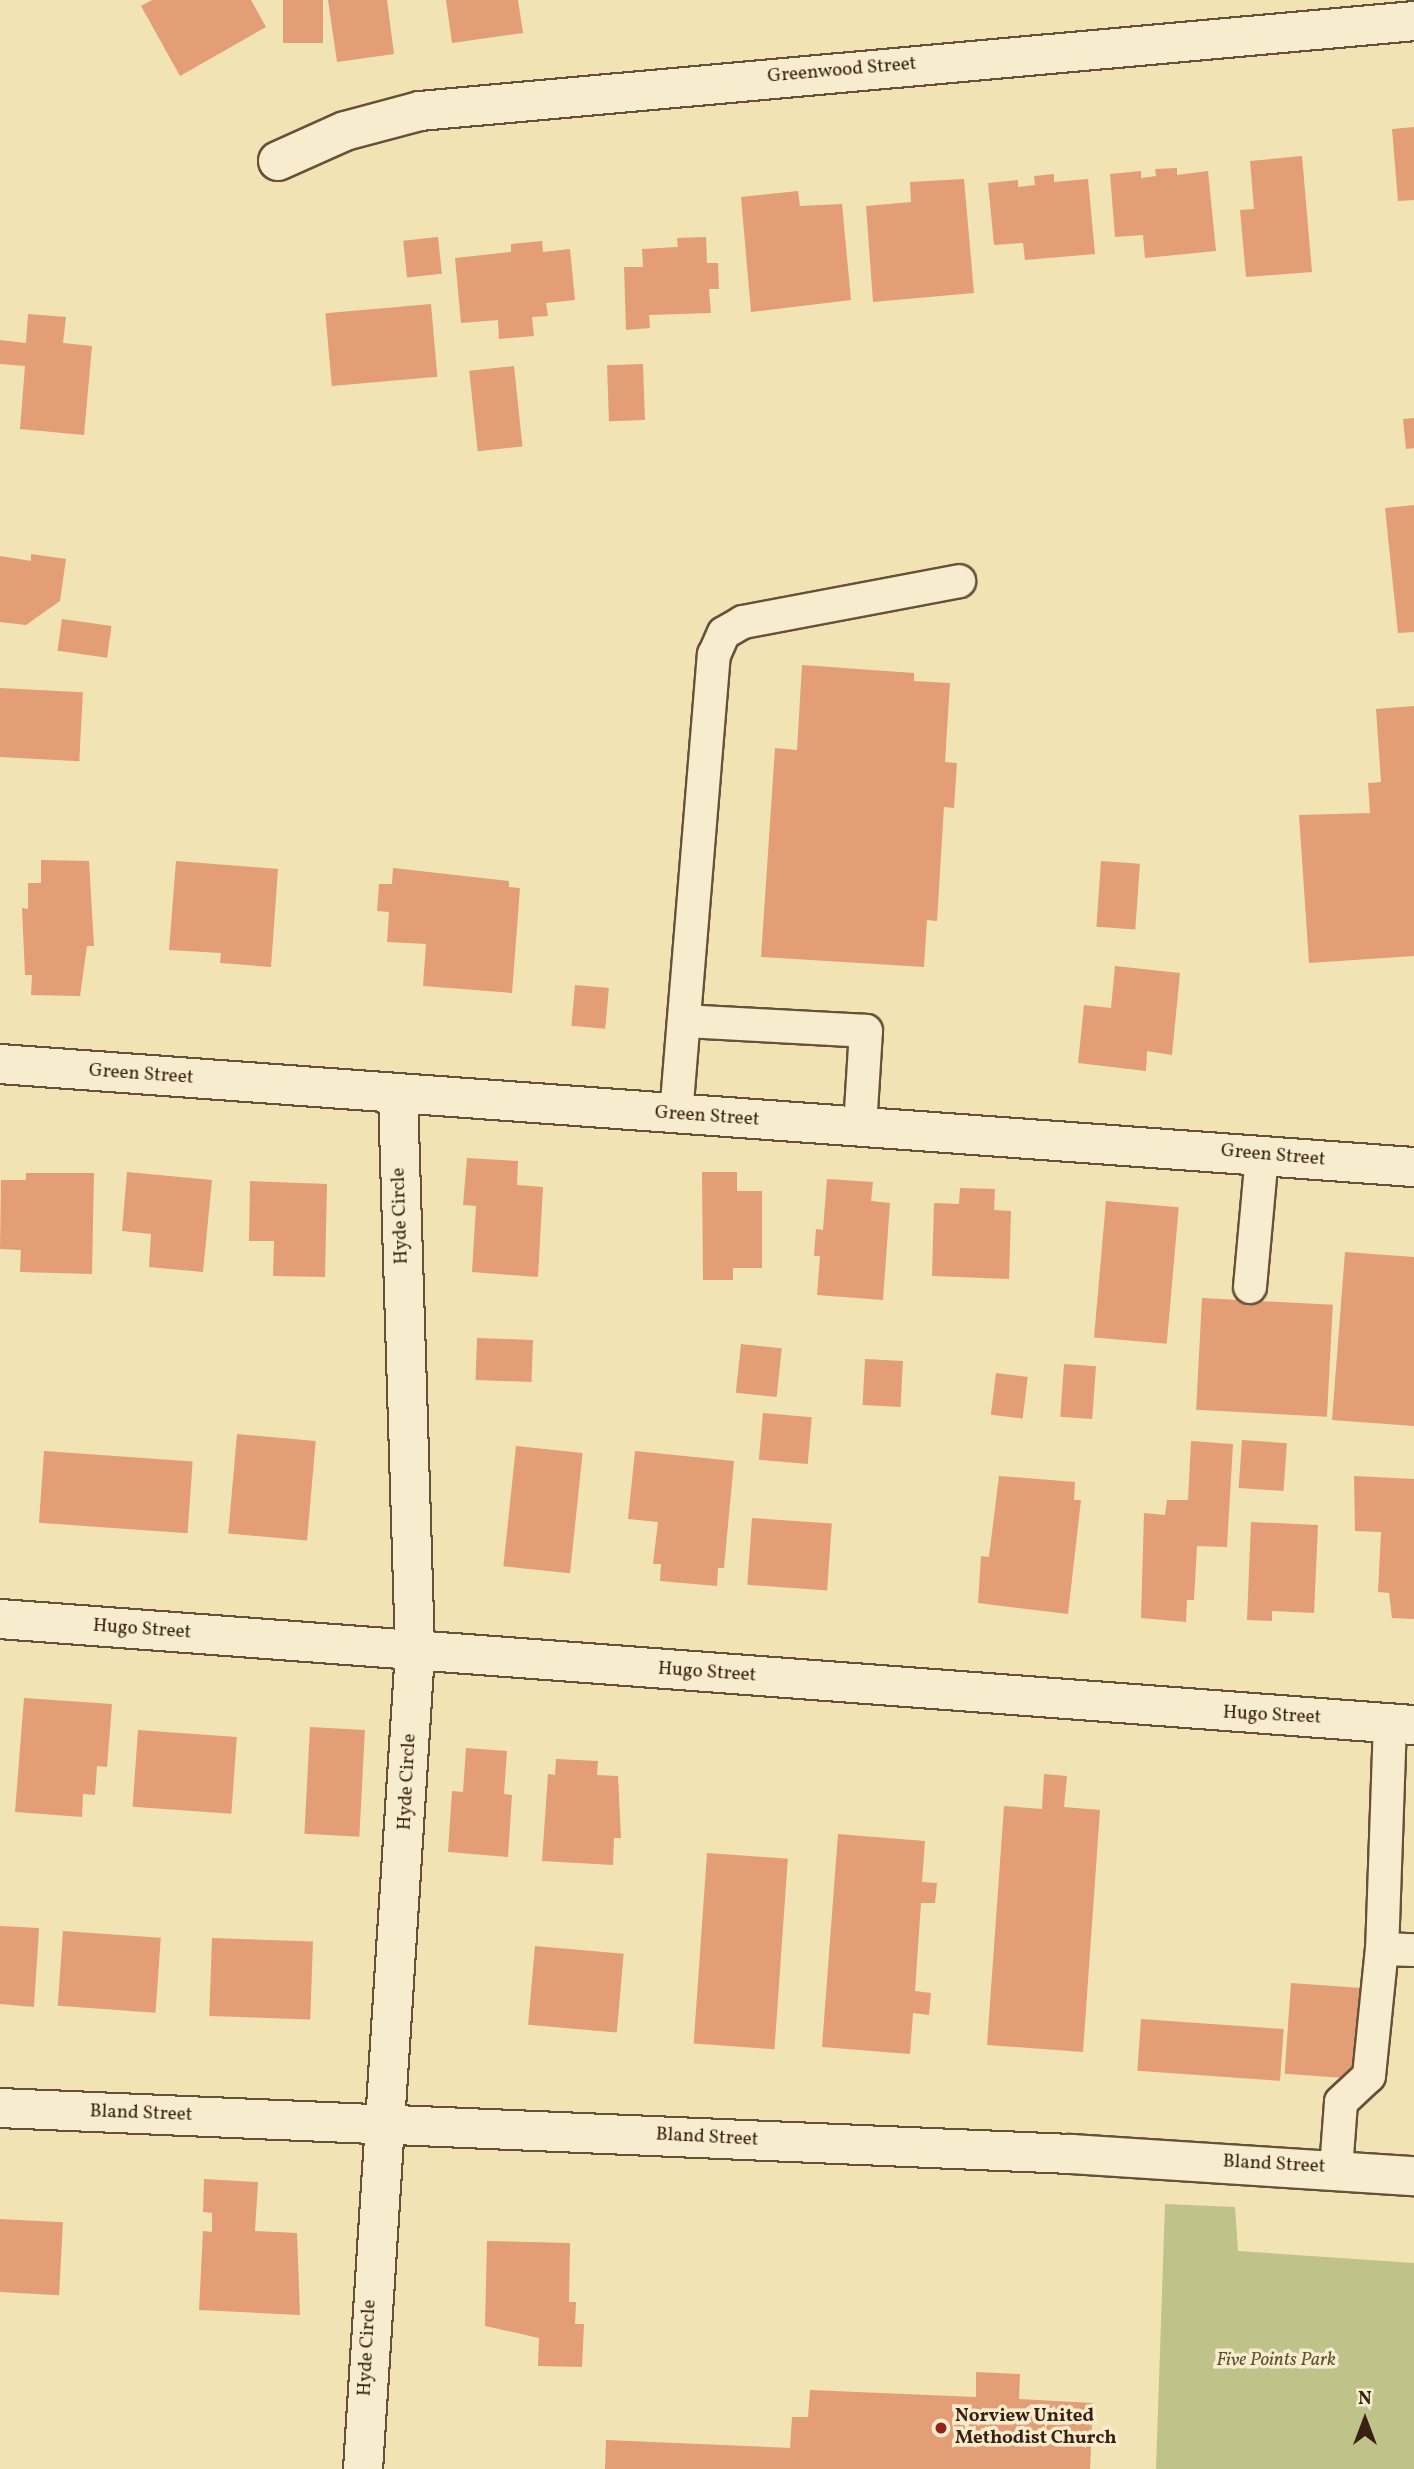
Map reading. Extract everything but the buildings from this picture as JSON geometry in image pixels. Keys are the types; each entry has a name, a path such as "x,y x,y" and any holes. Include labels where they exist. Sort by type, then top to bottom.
{"street":[{"name":"Greenwood Street","path":"278,161 345,131 421,111 1414,21"},
{"name":"Green Street","path":"0,1064 1414,1167"},
{"name":"Hyde Circle","path":"363,2469 415,1651 398,1095"},
{"name":"Hugo Street","path":"0,1619 1402,1724"},
{"name":"Bland Street","path":"0,2108 1336,2169 1414,2176"}],"lane":[{"path":"676,1115 714,656 724,633 743,622 959,581"},
{"path":"684,1020 866,1031 860,1127"},
{"path":"1250,1287 1262,1155"},
{"path":"1336,2169 1341,2102 1369,2076 1402,1724"},
{"path":"1382,1949 1414,1950"}],"green space":[{"name":"Five Points Park","path":"1165,2204 1235,2207 1238,2251 1414,2263 1414,2469 1156,2469"}],"place":[{"name":"Norview United Methodist Church","path":"941,2428"}]}
